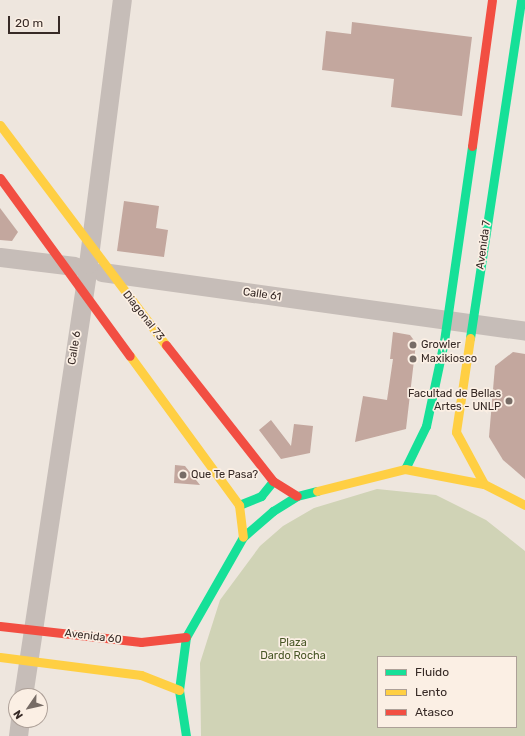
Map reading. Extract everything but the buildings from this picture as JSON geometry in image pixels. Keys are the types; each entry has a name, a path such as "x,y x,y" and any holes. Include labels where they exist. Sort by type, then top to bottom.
{"main road":[{"path":"405,469 426,426 447,321 492,0"},
{"name":"Avenida 7","path":"484,484 456,432 520,0"},
{"name":"Diagonal 73","path":"0,125 111,274 273,481 297,496"},
{"path":"0,178 84,289 239,505 243,537"},
{"path":"186,736 179,690 186,637 243,537 272,511 297,496 405,469 484,484 525,505"},
{"path":"239,505 261,496 273,481"},
{"name":"Avenida 60","path":"0,626 141,642 186,637"},
{"path":"141,642 146,654"},
{"path":"0,657 28,661 143,671 179,690"}],"street":[{"name":"Calle 6","path":"24,688 87,268 88,244 122,0"},
{"name":"Calle 61","path":"0,257 87,268 111,274 525,331"}],"green space":[{"name":"Plaza Dardo Rocha","path":"377,489 436,495 486,520 525,551 525,736 201,736 200,663 220,600 260,546 283,526 314,508"}],"traffic: fast":[{"path":"470,338 521,0"},
{"path":"405,469 426,426 444,341 472,146"},
{"path":"239,505 261,496 273,481"},
{"path":"186,736 179,690 186,637 243,537 273,511 297,496 317,491"}],"traffic: slow":[{"path":"0,125 166,345"},
{"path":"470,338 456,432 484,484"},
{"path":"130,356 239,505 243,537"},
{"path":"317,491 405,469 484,484 525,505"},
{"path":"0,657 141,675 179,690"}],"traffic: jam":[{"path":"472,146 492,0"},
{"path":"0,178 130,356"},
{"path":"166,345 273,481 297,496"},
{"path":"0,626 141,642 186,637"}],"place":[{"name":"Growler","path":"413,345"},
{"name":"Maxikiosco","path":"413,359"},
{"name":"Facultad de Bellas Artes - UNLP","path":"509,401"},
{"name":"Que Te Pasa?","path":"183,475"}]}
